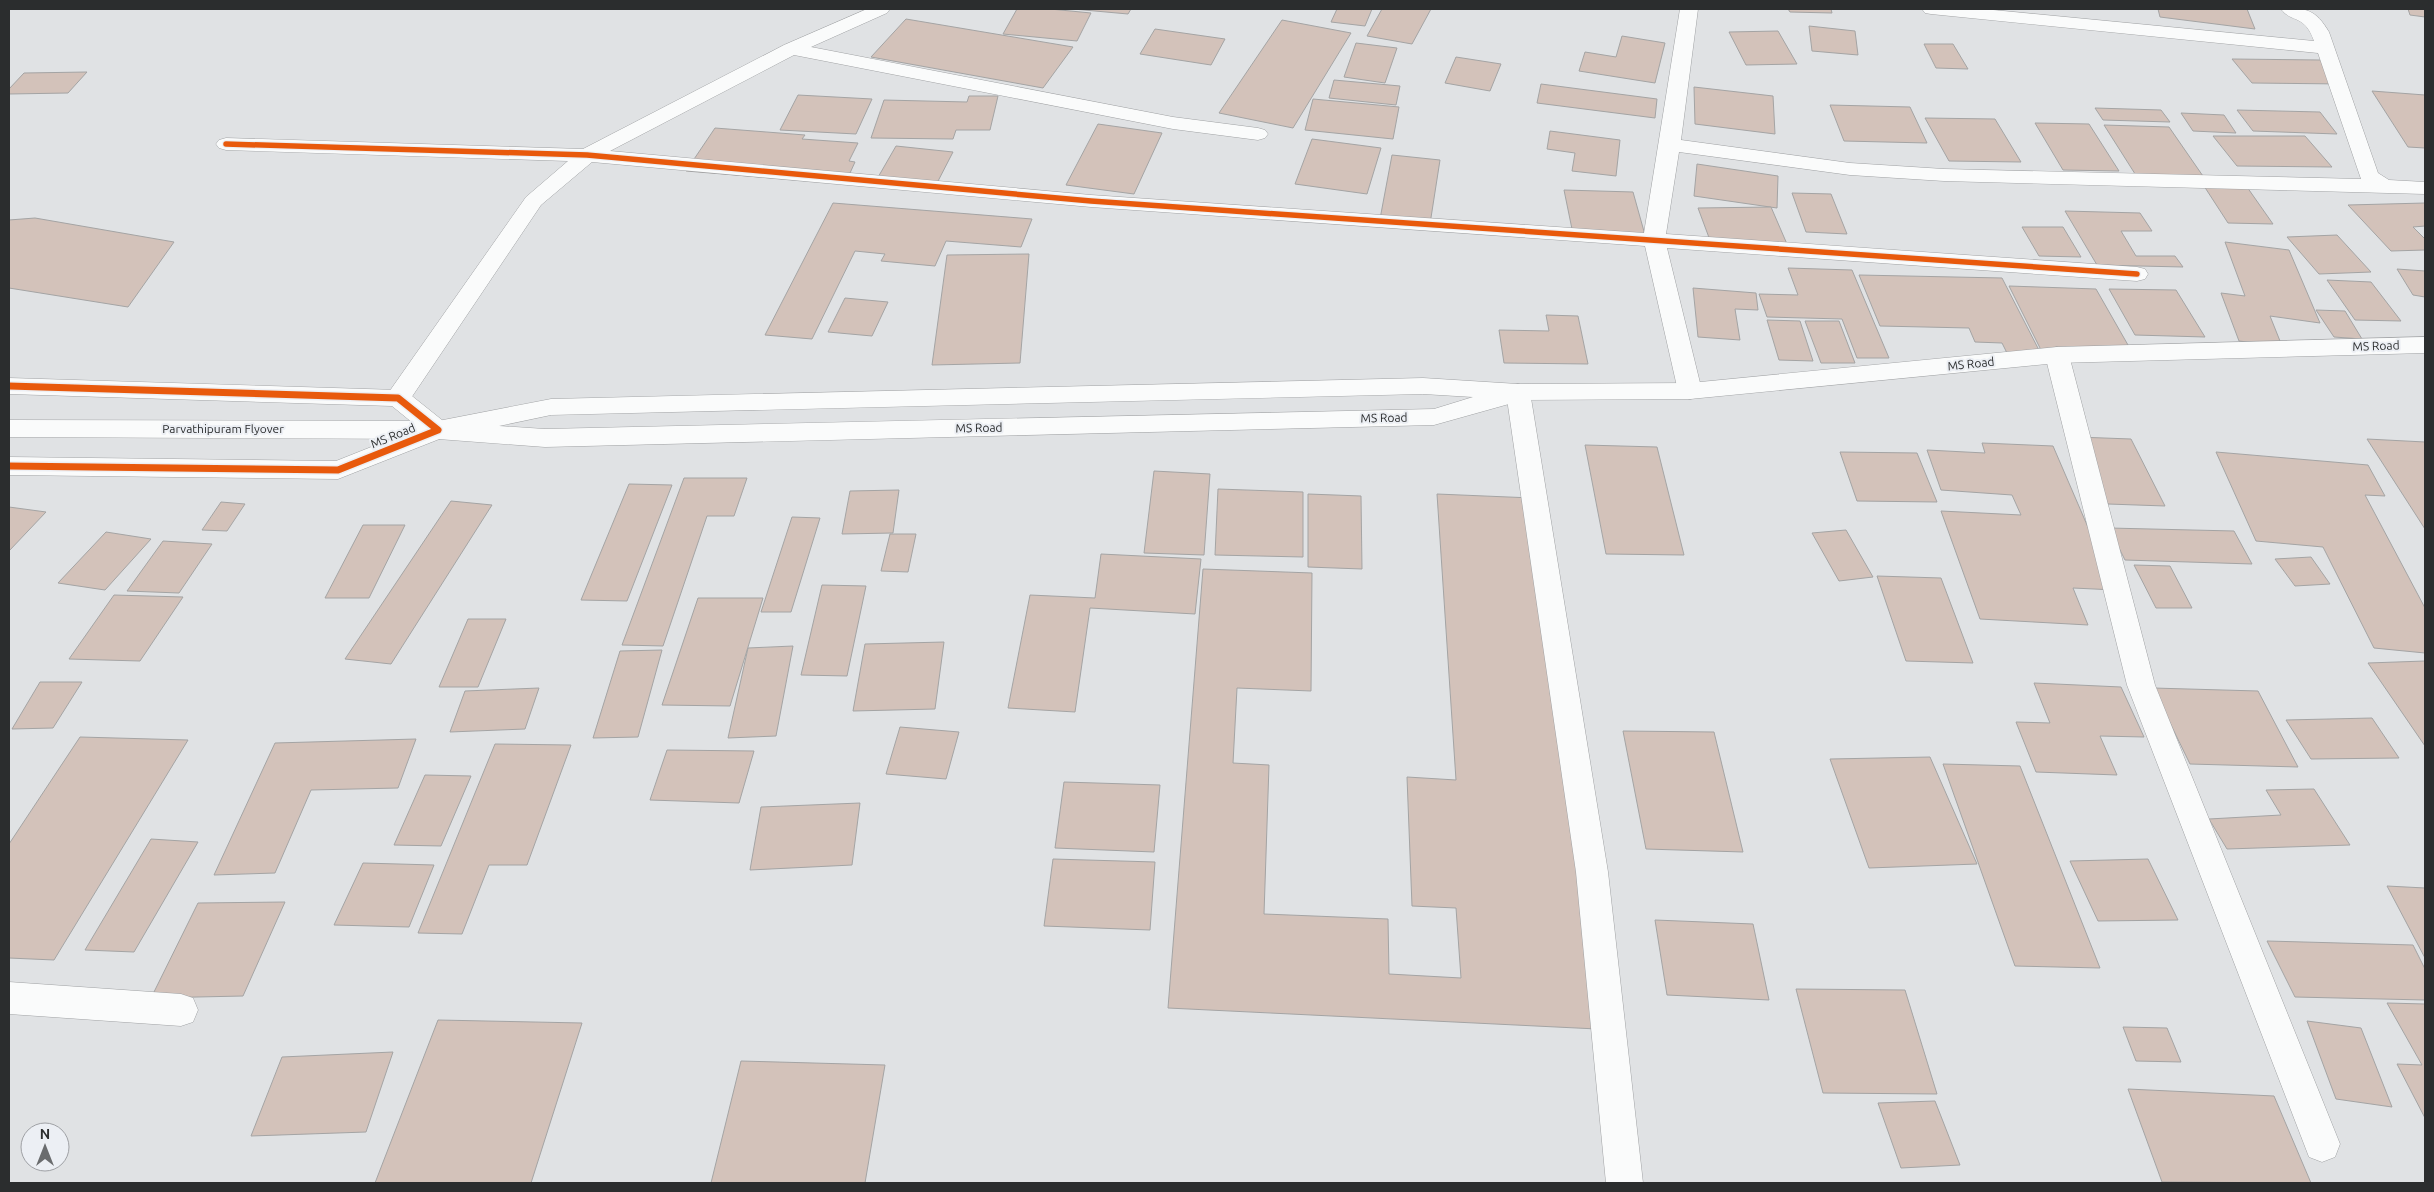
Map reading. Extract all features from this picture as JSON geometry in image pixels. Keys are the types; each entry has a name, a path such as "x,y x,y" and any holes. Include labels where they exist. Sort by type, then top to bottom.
{"main road":[{"path":"9,386 398,398 533,201 587,155 792,49 881,9"},
{"path":"1689,9 1670,145 1654,239 1690,391"},
{"path":"1931,9 2325,48"},
{"path":"2299,10 2315,22 2366,172 2375,182 2384,186"},
{"path":"792,49 1173,123 1258,134"},
{"path":"226,144 587,155 1091,201 2137,274"},
{"path":"1670,145 1850,169 1944,175 2425,188"},
{"name":"MS Road","path":"9,466 338,470 438,430 545,438 1434,417 1518,392 1690,391 2057,355 2425,345"},
{"path":"2057,355 2141,685 2322,1144"},
{"path":"1518,392 1592,872 1625,1183"},
{"name":"MS Road","path":"398,398 438,430"},
{"name":"Parvathipuram Flyover","path":"9,429 438,430"},
{"path":"9,998 181,1010"}],"building":[{"path":"1017,9 1050,9 1091,13 1077,41 1003,34"},
{"path":"1073,9 1131,9 1128,14"},
{"path":"1337,9 1372,9 1365,26 1331,22"},
{"path":"1382,9 1431,9 1412,44 1367,36"},
{"path":"1788,9 1831,9 1832,13 1790,12"},
{"path":"2158,9 2247,9 2255,29 2160,17"},
{"path":"2408,9 2425,9 2425,17 2410,15"},
{"path":"906,19 1073,47 1043,88 871,57"},
{"path":"1282,20 1351,33 1293,128 1219,113"},
{"path":"1809,26 1855,31 1858,55 1812,51"},
{"path":"1155,29 1225,39 1211,65 1140,54"},
{"path":"1778,31 1797,64 1746,65 1729,32"},
{"path":"1622,36 1665,43 1655,83 1579,71 1585,52 1616,57"},
{"path":"1356,43 1397,48 1385,83 1344,77"},
{"path":"1924,44 1953,44 1968,69 1936,68"},
{"path":"1456,57 1501,64 1490,91 1445,83"},
{"path":"2232,59 2320,60 2342,84 2252,83"},
{"path":"87,72 68,93 9,94 9,89 24,73"},
{"path":"1334,80 1400,86 1396,105 1329,98"},
{"path":"1541,84 1657,99 1655,118 1537,103"},
{"path":"1694,87 1773,96 1775,134 1695,124"},
{"path":"2372,91 2425,95 2425,148 2408,147"},
{"path":"798,95 872,99 856,134 780,130"},
{"path":"969,96 998,96 990,130 956,130 953,139 871,138 884,100 967,102"},
{"path":"1313,99 1399,107 1393,139 1305,130"},
{"path":"1830,105 1910,107 1927,143 1844,141"},
{"path":"2095,108 2161,110 2170,122 2103,120"},
{"path":"2237,110 2320,112 2337,134 2253,131"},
{"path":"2181,113 2224,115 2236,133 2193,131"},
{"path":"1925,118 1995,119 2021,162 1949,161"},
{"path":"2035,123 2089,124 2119,171 2063,170"},
{"path":"1098,124 1162,133 1134,194 1066,185"},
{"path":"2104,125 2169,127 2205,179 2137,177"},
{"path":"715,128 805,135 802,139 858,143 849,161 855,162 845,184 686,171"},
{"path":"1550,131 1620,140 1616,176 1572,171 1575,153 1547,149"},
{"path":"2213,136 2305,136 2332,167 2237,166"},
{"path":"1312,139 1381,148 1367,194 1295,184"},
{"path":"896,146 953,152 936,185 877,179"},
{"path":"1392,155 1440,160 1430,224 1380,219"},
{"path":"1697,164 1778,176 1777,208 1694,196"},
{"path":"2204,186 2247,187 2273,224 2228,223"},
{"path":"1564,190 1633,192 1645,235 1573,234"},
{"path":"1792,193 1831,194 1847,234 1806,232"},
{"path":"833,203 1032,219 1021,247 946,241 935,266 881,261 885,254 855,251 812,339 765,335"},
{"path":"2425,203 2425,226 2413,227 2425,239 2425,250 2391,251 2348,205"},
{"path":"1771,207 1790,251 1714,251 1698,208"},
{"path":"2065,211 2140,213 2152,231 2121,231 2136,256 2175,256 2183,267 2097,265"},
{"path":"35,218 174,242 128,307 9,288 9,220"},
{"path":"2022,227 2063,227 2081,257 2039,256"},
{"path":"2337,235 2371,272 2319,274 2287,237"},
{"path":"2225,242 2289,250 2320,323 2270,316 2282,346 2239,341 2221,293 2245,296"},
{"path":"1029,254 1020,363 932,365 947,255"},
{"path":"1788,268 1852,270 1889,358 1857,358 1842,319 1767,317 1759,294 1798,295"},
{"path":"2397,269 2425,271 2425,297 2413,295"},
{"path":"1859,275 2002,278 2042,356 2008,355 2002,343 1975,342 1969,328 1880,326"},
{"path":"2327,280 2371,282 2401,321 2355,320"},
{"path":"2009,286 2096,289 2132,352 2041,350"},
{"path":"1693,288 1756,293 1758,310 1735,309 1740,340 1698,337"},
{"path":"2109,289 2176,290 2205,337 2135,335"},
{"path":"845,298 888,302 872,336 828,332"},
{"path":"2316,310 2345,311 2362,339 2334,337"},
{"path":"1546,315 1578,316 1588,364 1504,363 1499,330 1549,331"},
{"path":"1767,320 1800,321 1813,361 1779,360"},
{"path":"1805,321 1839,321 1855,363 1821,363"},
{"path":"2077,437 2131,439 2165,506 2108,504"},
{"path":"2367,439 2425,442 2425,529"},
{"path":"1982,443 2053,446 2115,590 2073,588 2088,625 1980,619 1941,511 2021,515 2012,495 1941,490 1927,450 1985,453"},
{"path":"1585,445 1657,447 1684,555 1606,554"},
{"path":"1840,452 1917,453 1937,502 1857,501"},
{"path":"2216,452 2368,465 2385,496 2365,495 2425,608 2425,653 2374,648 2323,547 2256,541"},
{"path":"1154,471 1210,474 1204,555 1144,553"},
{"path":"684,478 747,478 734,516 707,516 663,646 622,645"},
{"path":"629,484 672,485 627,601 581,600"},
{"path":"1218,489 1303,492 1303,557 1215,555"},
{"path":"899,490 893,533 842,534 850,491"},
{"path":"1308,494 1361,496 1362,569 1308,567"},
{"path":"1437,494 1532,498 1597,1029 1168,1008 1203,569 1312,573 1311,691 1237,688 1233,763 1269,765 1264,914 1388,919 1389,974 1461,978 1456,908 1412,906 1407,777 1456,780"},
{"path":"451,501 492,505 391,664 345,659"},
{"path":"221,502 245,504 227,531 202,530"},
{"path":"9,507 46,512 9,551"},
{"path":"792,517 820,518 791,612 761,612"},
{"path":"363,525 405,525 369,598 325,598"},
{"path":"2109,528 2234,531 2252,564 2125,560"},
{"path":"1846,530 1873,577 1839,581 1812,533"},
{"path":"106,532 151,539 105,590 58,583"},
{"path":"890,534 916,534 908,572 881,571"},
{"path":"163,541 212,544 179,593 127,591"},
{"path":"1101,554 1201,559 1195,614 1090,608 1075,712 1008,708 1030,595 1095,598"},
{"path":"2311,557 2330,584 2295,586 2275,559"},
{"path":"2134,565 2170,566 2192,608 2156,608"},
{"path":"1877,576 1941,578 1973,663 1906,661"},
{"path":"822,585 866,586 847,676 801,675"},
{"path":"114,595 183,597 140,661 69,659"},
{"path":"698,598 763,598 730,706 662,705"},
{"path":"468,619 506,619 478,687 439,687"},
{"path":"944,642 935,709 853,711 865,644"},
{"path":"793,646 776,736 728,738 748,648"},
{"path":"662,650 638,737 593,738 620,651"},
{"path":"2425,661 2425,746 2368,663"},
{"path":"40,682 82,682 53,728 12,729"},
{"path":"2034,683 2121,687 2144,737 2100,736 2117,775 2036,772 2016,722 2050,723"},
{"path":"539,688 525,729 450,732 465,691"},
{"path":"2153,688 2258,691 2298,767 2190,764"},
{"path":"2372,718 2399,758 2311,759 2286,720"},
{"path":"900,727 959,732 946,779 886,774"},
{"path":"1623,731 1714,732 1743,852 1646,849"},
{"path":"80,737 188,740 54,960 9,958 9,844"},
{"path":"416,739 398,788 311,790 275,873 214,875 275,743"},
{"path":"495,744 571,745 527,865 489,865 462,934 418,933"},
{"path":"667,750 754,751 739,803 650,800"},
{"path":"1930,757 1977,864 1869,868 1830,759"},
{"path":"1943,764 2020,766 2100,968 2015,966"},
{"path":"425,775 471,776 441,846 394,845"},
{"path":"1064,782 1160,785 1154,852 1055,848"},
{"path":"2314,789 2350,845 2227,849 2209,819 2281,815 2266,790"},
{"path":"860,803 852,865 750,870 761,807"},
{"path":"151,839 198,842 134,952 85,950"},
{"path":"1053,859 1155,862 1150,930 1044,926"},
{"path":"2148,859 2178,920 2098,921 2070,861"},
{"path":"363,863 434,865 409,927 334,925"},
{"path":"2387,886 2425,888 2425,958"},
{"path":"285,902 243,996 151,998 198,903"},
{"path":"1655,920 1753,924 1769,1000 1667,995"},
{"path":"2267,941 2413,945 2425,969 2425,1000 2295,997"},
{"path":"1796,989 1905,990 1937,1094 1823,1093"},
{"path":"2387,1003 2425,1004 2425,1118 2397,1064 2422,1065"},
{"path":"438,1020 582,1023 531,1183 375,1183"},
{"path":"2307,1021 2361,1028 2392,1107 2336,1099"},
{"path":"2123,1027 2167,1028 2181,1062 2136,1061"},
{"path":"393,1052 366,1132 251,1136 282,1057"},
{"path":"741,1061 885,1065 865,1183 711,1183"},
{"path":"2128,1089 2274,1096 2311,1183 2162,1182"},
{"path":"1935,1101 1960,1165 1901,1168 1878,1103"}],"cycle path":[{"path":"226,144 587,155 1091,201 2137,274"},
{"path":"9,386 398,398 438,430 338,470 9,466"}]}
